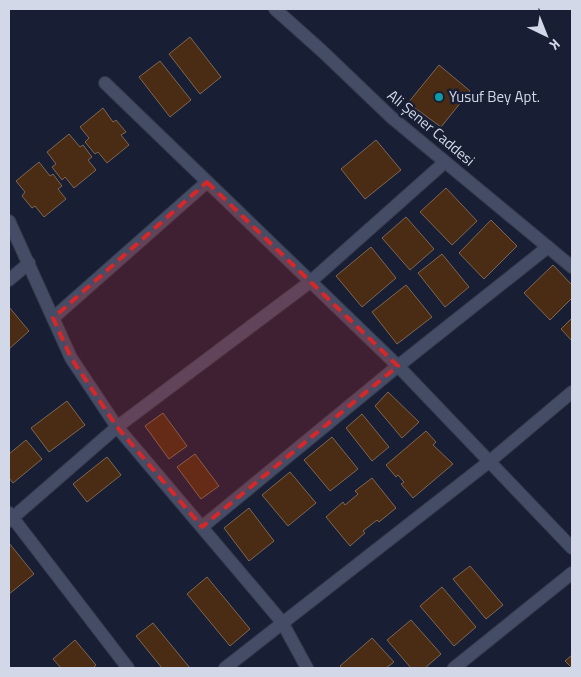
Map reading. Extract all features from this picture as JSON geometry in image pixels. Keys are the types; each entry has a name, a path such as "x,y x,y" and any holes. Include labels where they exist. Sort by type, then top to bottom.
{"street":[{"name":"Ali Şener Caddesi","path":"275,9 391,117 572,267"},
{"path":"105,83 398,366 572,548"},
{"path":"128,668 10,517 117,427 310,282 445,162"},
{"path":"53,318 207,182"},
{"path":"9,220 71,358 117,427 282,622 307,668"},
{"path":"202,527 398,366 548,247"},
{"path":"9,280 29,263"},
{"path":"225,668 490,461 572,392"},
{"path":"454,668 572,573"}],"highlighted area":[{"path":"207,182 398,366 202,527 117,427 71,358 53,318"}],"building":[{"path":"190,37 221,77 200,94 169,54"},
{"path":"160,61 191,100 170,117 139,77"},
{"name":"Yusuf Bey Apt.","path":"439,65 470,91 441,127 408,103"},
{"path":"103,108 113,122 116,120 126,132 121,135 129,145 107,163 98,152 95,154 85,142 89,138 80,127"},
{"path":"69,134 80,147 83,145 92,157 88,160 96,170 74,188 65,177 62,180 52,167 56,164 47,152"},
{"path":"376,140 401,170 365,199 341,169"},
{"path":"39,162 50,176 53,174 62,186 58,189 66,199 44,217 35,206 32,208 22,196 25,192 16,181"},
{"path":"446,188 477,221 452,245 420,212"},
{"path":"406,217 434,249 410,270 382,238"},
{"path":"491,220 517,246 484,279 459,253"},
{"path":"371,247 396,278 362,307 336,276"},
{"path":"442,254 469,287 445,307 418,273"},
{"path":"553,265 572,285 572,298 550,320 524,293"},
{"path":"406,285 432,317 397,344 372,312"},
{"path":"9,307 29,331 9,349"},
{"path":"572,318 572,341 561,329"},
{"path":"388,392 419,422 402,438 375,406"},
{"path":"67,401 85,425 49,452 31,428"},
{"path":"163,413 187,446 169,459 145,426"},
{"path":"362,414 389,447 372,461 346,428"},
{"path":"426,431 436,442 433,445 453,464 413,498 401,484 404,482 398,475 396,477 386,465"},
{"path":"332,437 358,469 330,491 304,460"},
{"path":"26,440 42,459 13,483 9,478 9,454"},
{"path":"195,454 219,486 201,499 177,467"},
{"path":"107,457 121,475 87,502 73,484"},
{"path":"290,472 316,503 288,526 262,495"},
{"path":"372,478 396,508 379,522 377,520 363,531 365,533 350,546 326,517 343,502 345,505 358,494 355,491"},
{"path":"249,508 274,541 249,561 224,528"},
{"path":"9,543 34,574 9,594"},
{"path":"470,566 503,605 486,619 453,579"},
{"path":"207,577 250,629 230,646 187,594"},
{"path":"442,587 476,627 454,646 420,606"},
{"path":"411,620 441,654 425,668 411,668 387,640"},
{"path":"153,623 190,668 162,668 136,636"},
{"path":"372,638 394,662 386,668 342,668 340,666"},
{"path":"75,640 96,665 93,668 61,668 53,659"},
{"path":"572,655 572,668 565,661"}],"place":[{"name":"Yusuf Bey Apt.","path":"439,97"}]}
